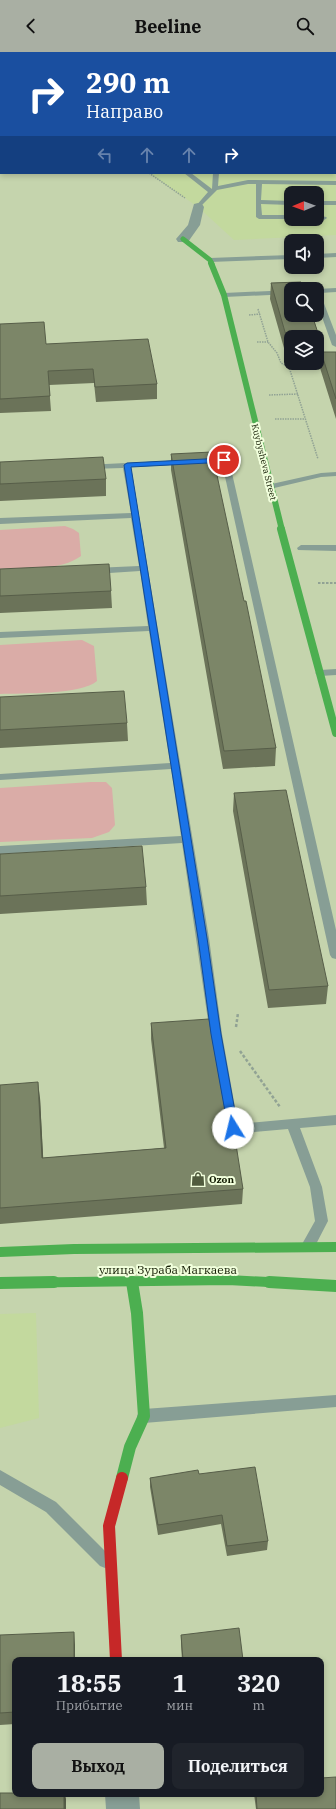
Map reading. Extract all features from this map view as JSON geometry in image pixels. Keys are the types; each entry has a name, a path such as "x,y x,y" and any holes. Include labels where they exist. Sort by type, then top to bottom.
{"street":[{"path":"198,207 194,225 183,239 210,260"},
{"name":"Kuybysheva Street","path":"210,260 224,295 270,487 336,733"},
{"name":"улица Зураба Магкаева","path":"0,1252 74,1249 308,1246 336,1247"},
{"name":"улица Зураба Магкаева","path":"0,1283 228,1280 336,1286"},
{"path":"116,1657 109,1526 130,1447 144,1416 137,1313 132,1282"},
{"path":"122,1797 123,1809"}],"lane":[{"path":"188,174 213,191"},
{"path":"213,191 216,174"},
{"path":"248,182 252,174"},
{"path":"198,207 213,191 248,182 336,183"},
{"path":"259,182 259,217 284,217"},
{"path":"258,202 284,203"},
{"path":"324,203 336,203"},
{"path":"324,256 336,256"},
{"path":"210,260 284,257"},
{"path":"324,291 336,290"},
{"path":"224,295 284,292"},
{"path":"324,313 336,345"},
{"path":"78,467 224,460 336,955"},
{"path":"127,465 187,839 216,1034 233,1128 336,1120"},
{"path":"270,487 321,475 336,474"},
{"path":"0,521 136,515"},
{"path":"301,548 336,548"},
{"path":"86,571 144,568"},
{"path":"0,635 153,628"},
{"path":"320,673 336,672"},
{"path":"0,777 175,766"},
{"path":"0,850 187,839"},
{"path":"292,1124 316,1187 322,1220 308,1246"},
{"path":"144,1416 336,1401"},
{"path":"0,1477 51,1507 111,1568"}],"path":[{"path":"150,174 198,207"},
{"path":"257,303 268,342 277,353 281,363 284,364"},
{"path":"324,366 328,366"},
{"path":"290,370 320,464"},
{"path":"268,395 298,394"},
{"path":"273,420 305,419"},
{"path":"316,583 336,582"},
{"path":"238,1049 292,1124"}],"shaded area":[{"path":"150,174 336,174 336,235 284,234 284,238 234,240 198,207"},
{"path":"65,526 79,533 81,556 73,561 42,568 0,569 0,530"},
{"path":"82,640 94,646 97,681 89,686 65,691 0,694 0,645"},
{"path":"106,782 112,788 115,825 109,832 92,838 0,842 0,788"},
{"path":"36,1313 39,1418 0,1428 0,1314"}],"building":[{"path":"271,283 284,283 284,322 314,322 317,330 284,330"},
{"path":"44,322 46,344 148,339 157,384 95,387 93,369 48,371 50,396 0,399 0,324"},
{"path":"324,352 336,352 336,399 324,361"},
{"path":"212,452 244,601 246,601 276,748 224,751 171,454"},
{"path":"103,457 106,479 0,484 0,462"},
{"path":"109,564 111,591 0,596 0,569"},
{"path":"124,691 127,723 0,730 0,697"},
{"path":"286,790 328,986 269,990 234,793"},
{"path":"142,846 146,887 0,896 0,854"},
{"path":"209,1019 226,1114 232,1119 243,1189 0,1208 0,1085 38,1082 42,1158 166,1148 151,1023"},
{"path":"255,1467 268,1541 227,1546 222,1515 158,1525 150,1478 198,1470 199,1474"},
{"path":"239,1628 243,1657 183,1657 181,1635"},
{"path":"74,1632 74,1657 12,1657 12,1712 0,1713 0,1635"},
{"path":"336,1777 336,1809 257,1809 256,1797 324,1797 324,1778"},
{"path":"0,1793 12,1793 12,1797 64,1797 64,1809 0,1809"}],"traffic: fast":[{"path":"183,239 210,260 224,295 270,487 336,733"},
{"path":"0,1252 74,1249 336,1247"},
{"path":"0,1283 228,1280 336,1286"},
{"path":"122,1478 130,1447 144,1416 137,1313 132,1282"}],"traffic: jam":[{"path":"116,1657 109,1526 122,1478"}],"place":[{"name":"Ozon","path":"198,1179"}],"route":[{"path":"224,460 127,465 203,938 216,1034 233,1128"}]}
